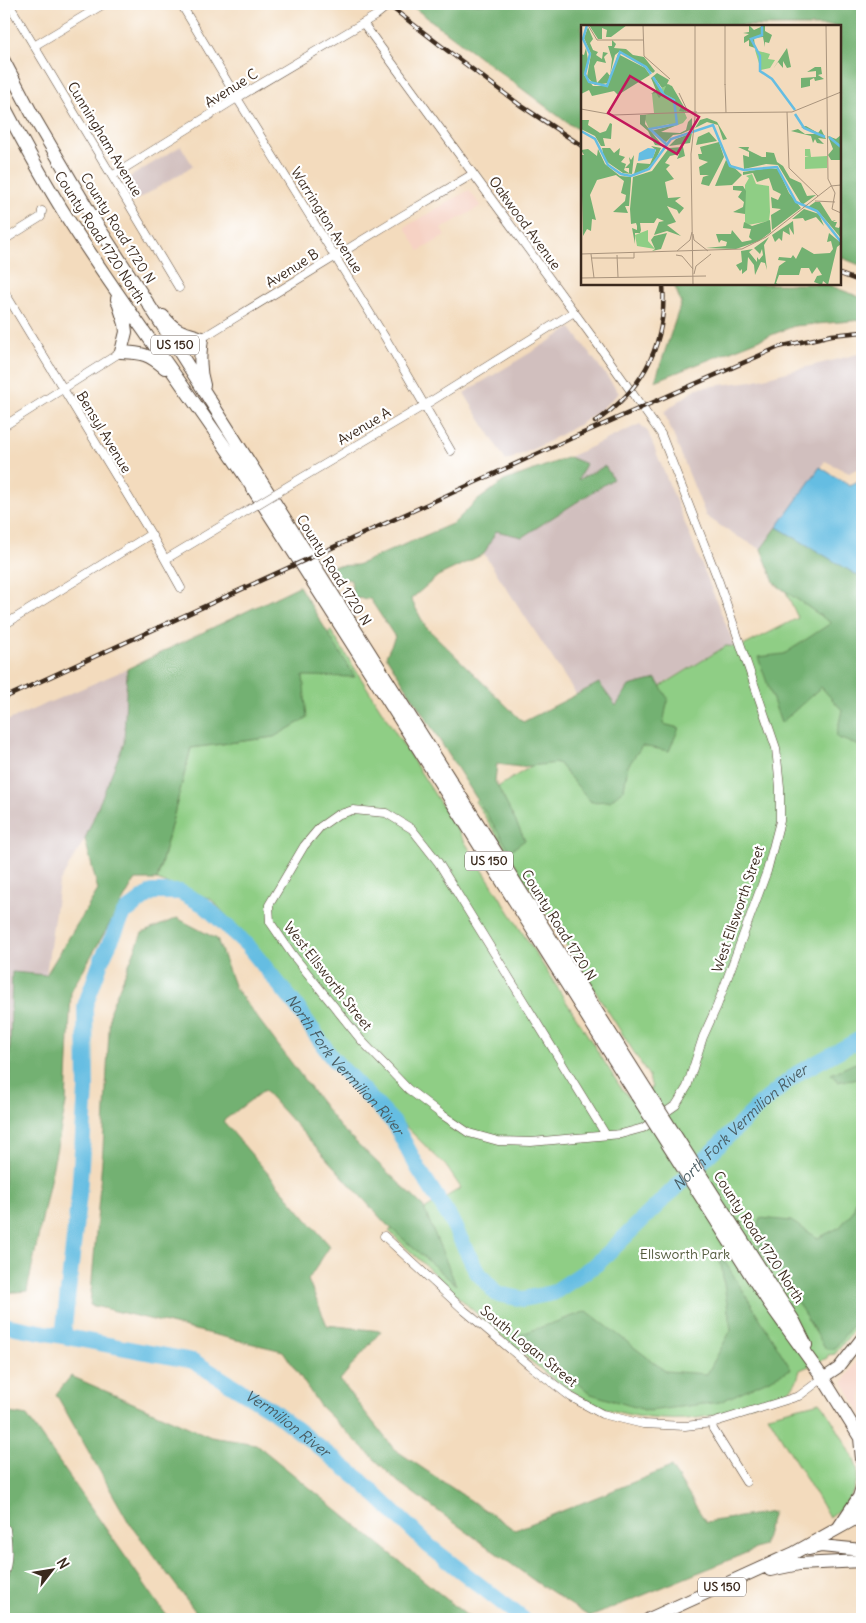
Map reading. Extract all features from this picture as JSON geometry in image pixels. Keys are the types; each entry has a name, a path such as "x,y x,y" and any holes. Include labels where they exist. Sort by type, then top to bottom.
{"main road":[{"name":"County Road 1720 N","path":"4,60 32,114 91,214 642,1094"},
{"name":"County Road 1720 North","path":"4,106 67,218 179,380"},
{"path":"111,284 125,324 126,332 121,352 139,353 152,357 179,380"},
{"path":"138,288 173,327 185,334 202,338 200,372 206,396"},
{"name":"County Road 1720 N","path":"179,380 240,469 642,1094"},
{"name":"County Road 1720 North","path":"642,1094 755,1271 769,1303 823,1378 861,1440"},
{"path":"861,1440 862,1459"},
{"path":"837,1530 859,1497 862,1488"},
{"name":"US 150","path":"649,1619 751,1573 797,1559 837,1530 862,1515"},
{"path":"797,1559 821,1546 862,1550"},
{"path":"797,1559 862,1561"}],"street":[{"name":"Cunningham Avenue","path":"8,4 180,288"},
{"path":"34,46 104,4"},
{"name":"Warrington Avenue","path":"181,4 425,405 451,451"},
{"path":"363,23 390,4"},
{"name":"Avenue C","path":"112,176 237,98 363,23"},
{"name":"Oakwood Avenue","path":"363,23 661,434 720,582"},
{"name":"Avenue B","path":"202,338 473,174"},
{"path":"4,240 41,217 42,211"},
{"name":"Bensyl Avenue","path":"4,291 166,559 181,588"},
{"name":"Avenue A","path":"166,559 425,405 574,312"},
{"path":"4,426 121,352"},
{"path":"4,625 151,534"},
{"name":"West Ellsworth Street","path":"606,1135 438,862 412,829 386,814 353,810 337,815 320,827 304,846 269,905 270,922 292,954 361,1040 408,1089 469,1133 498,1141 531,1142 606,1135 632,1132 643,1128 676,1105 687,1087 703,1037 717,1006 767,871 780,821 780,787 776,748 720,582"},
{"name":"South Logan Street","path":"384,1236 465,1311 529,1365 571,1397 602,1414 643,1424 685,1426 712,1423 799,1396 823,1378"},
{"path":"823,1378 838,1368 862,1337"},
{"path":"712,1423 713,1430 746,1482"},
{"path":"4,1576 8,1564 6,1529"}],"shaded area":[{"path":"181,146 193,166 137,200 125,180"},
{"path":"469,190 481,206 441,229 445,236 419,251 405,227"},
{"path":"571,328 619,393 599,411 578,425 542,445 506,461 464,393"},
{"path":"862,353 862,466 849,473 825,461 761,549 731,533 706,516 664,412 697,388 752,381"},
{"path":"640,424 648,432 735,647 726,646 660,686 656,680 616,707 599,683 576,694 484,554 496,531 613,479 605,466 578,480 585,464 569,457"},
{"path":"127,669 124,743 85,839 59,883 46,975 12,972 9,1084 4,1090 4,722"},
{"path":"862,1353 862,1415 843,1382"}],"green space":[{"path":"409,4 862,4 862,266 841,257 841,25 581,25 581,130 569,124"},
{"path":"674,285 829,285 862,298 862,320 794,326 655,381 681,303"},
{"path":"569,457 586,464 578,480 605,466 613,479 522,537 496,531 484,554 438,576 411,599 425,626 523,722 599,683 616,706 629,686 656,679 668,699 663,724 679,728 669,751 642,746 628,766 624,789 610,801 591,802 558,763 520,767 497,764 495,781 525,840 510,851 386,656 395,637 370,599 353,598 351,580 336,578 331,566 357,565 454,523 474,503 504,481"},
{"path":"777,527 862,578 862,747 836,737 842,710 821,687 781,723 758,657 784,654 831,623 775,584 761,549"},
{"name":"Ellsworth Park","path":"776,570 862,618 862,1319 835,1354 828,1355 827,1358 800,1370 795,1383 785,1393 736,1409 699,1418 650,1418 624,1414 590,1402 550,1377 482,1319 389,1231 461,1188 446,1166 340,1058 276,969 211,899 157,880 191,748 273,737 241,686 331,631 621,1088 632,1100 652,1087 649,1076 475,801 726,646 741,647 798,618"},
{"path":"299,586 355,677 303,676 307,718 274,737 191,748 157,880 135,880 71,991 66,1104 27,1291 4,1293 4,1090 9,1083 12,972 46,975 98,890 85,839 124,743 127,669"},
{"path":"177,918 217,939 235,988 339,1126 423,1206 456,1285 386,1224 264,1090 223,1121 330,1246 308,1280 327,1325 381,1331 340,1380 394,1449 515,1530 671,1467 706,1522 773,1512 763,1546 590,1617 536,1582 398,1482 320,1406 283,1351 90,1305 103,1148 110,1010 142,933"},
{"path":"862,1060 862,1077 838,1082 831,1074"},
{"path":"862,1176 862,1313 834,1349 826,1349 789,1289 761,1250 755,1232 760,1218 791,1221 818,1238 840,1227 853,1211"},
{"path":"719,1252 791,1369 720,1402 648,1411 591,1394 519,1335 587,1311 665,1371 707,1374 731,1330"},
{"path":"71,1376 211,1437 256,1444 471,1619 201,1619 128,1521 56,1394"},
{"path":"820,1402 843,1438 857,1468 854,1490 841,1508 829,1517 768,1415"},
{"path":"4,1412 27,1416 169,1619 6,1619 4,1617"}],"water":[{"path":"820,467 850,486 862,480 862,578 777,527"}],"waterway":[{"name":"North Fork Vermilion River","path":"63,1336 79,1194 86,1090 85,1006 102,959 124,913 152,892 180,892 204,905 247,945 294,1003 332,1058 394,1123 418,1168 450,1218 477,1272 497,1294 523,1299 553,1293 598,1263 761,1104 798,1073 862,1038"},
{"name":"Vermilion River","path":"4,1325 193,1361 272,1410 358,1478 429,1546 523,1619"}],"railway":[{"path":"387,4 520,105 581,145"},
{"path":"841,274 862,282"},
{"path":"595,422 627,395 649,363 661,326 663,285"},
{"path":"4,698 572,438 779,347 832,335 862,332"}]}
